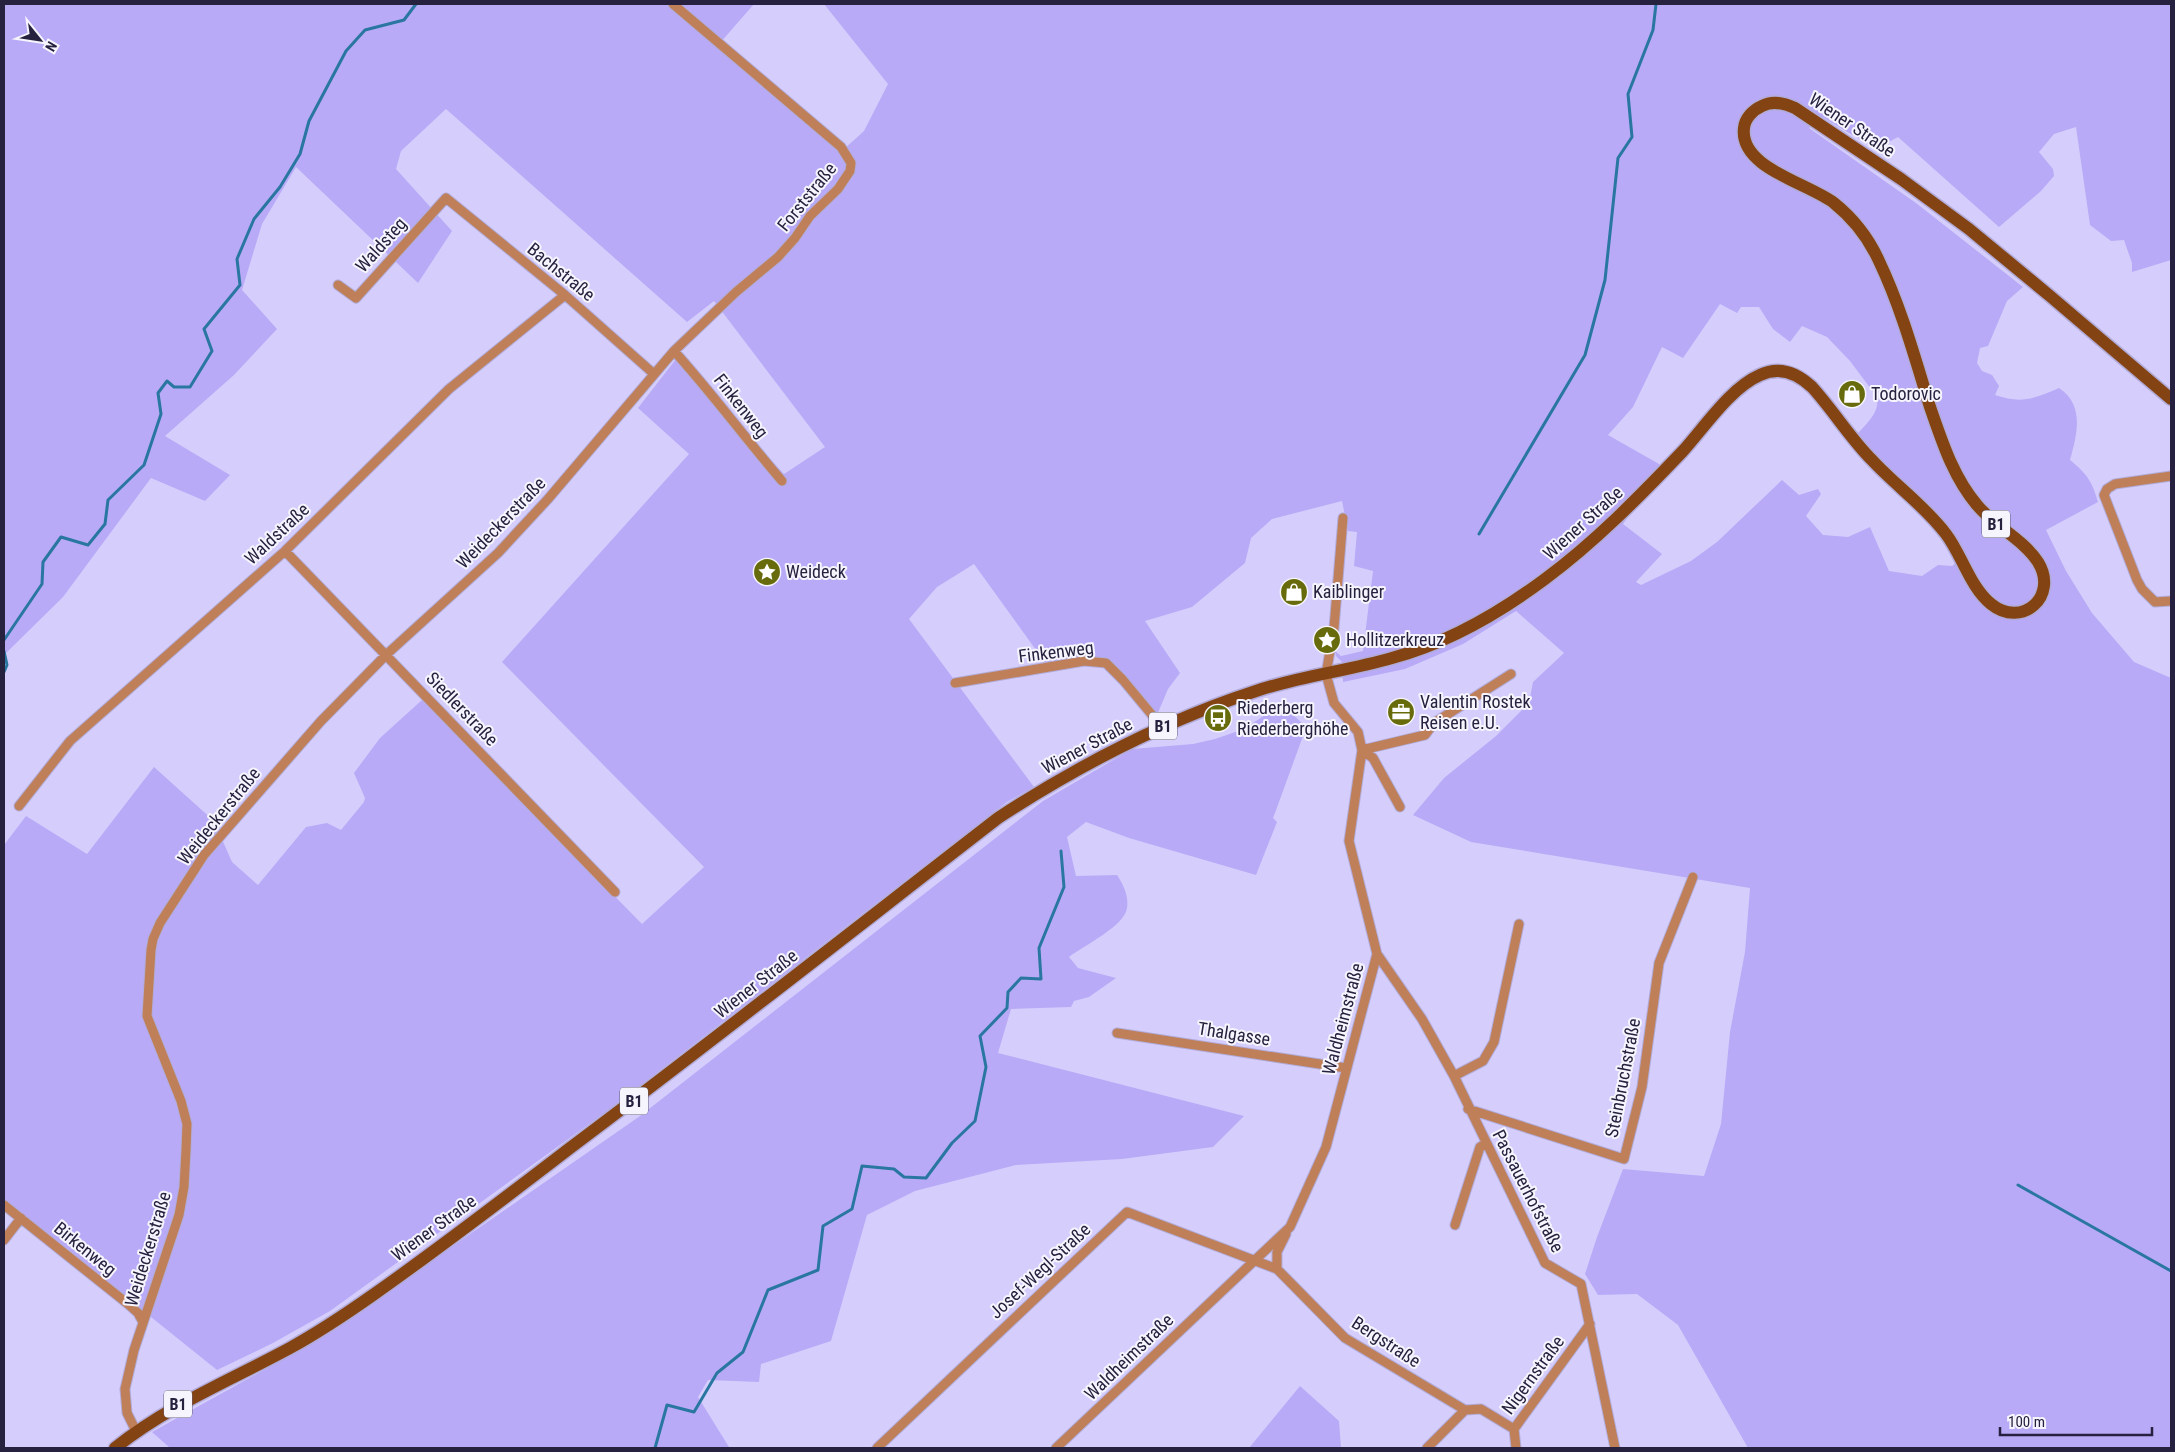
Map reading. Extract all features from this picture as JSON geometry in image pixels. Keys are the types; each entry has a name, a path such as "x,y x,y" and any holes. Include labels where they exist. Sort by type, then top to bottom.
{"main road":[{"name":"Wiener Straße","path":"115,1448 136,1431 190,1398 289,1348 345,1314 451,1238 659,1082 998,818 1052,784 1162,727 1197,712 1258,690 1393,658 1429,646 1465,630 1517,599 1563,565 1613,522 1678,456 1736,391 1756,376 1776,371 1796,375 1812,387 1870,459 1945,533 1979,589 1991,604 2003,612 2014,613 2026,610 2037,602 2045,585 2043,573 2038,563 2032,554 1979,508 1964,489 1954,469 1888,282 1868,240 1856,224 1834,204 1809,188 1763,165 1754,157 1747,146 1744,132 1746,121 1753,111 1764,105 1784,103 1803,112 1901,178 2011,263 2171,399"}],"street":[{"name":"Forststraße","path":"673,4 841,147 851,163 850,171 838,189 810,216 796,238 778,257 736,292 674,351"},
{"name":"Waldsteg","path":"338,285 356,298 446,198"},
{"name":"Bachstraße","path":"446,198 565,295 654,374"},
{"name":"Waldstraße","path":"20,806 70,741 285,551 449,389 565,295"},
{"name":"Weideckerstraße","path":"136,1431 127,1413 125,1389 143,1322 179,1215 184,1187 186,1150 187,1124 181,1102 147,1016 153,939 160,923 204,855 321,721 387,654 498,553 548,499 674,351"},
{"name":"Finkenweg","path":"674,351 712,393 782,481"},
{"path":"2171,476 2115,484 2107,488 2104,495 2142,590 2155,602 2171,601"},
{"path":"1326,674 1336,612 1343,518"},
{"name":"Siedlerstraße","path":"285,551 387,654 615,892"},
{"name":"Finkenweg","path":"955,683 1084,661 1106,663 1123,680 1162,727"},
{"name":"Waldheimstraße","path":"1277,1269 1277,1252 1326,1147 1377,954 1349,841 1362,750 1358,732 1334,703 1326,674"},
{"path":"1362,750 1424,735 1434,723 1511,674"},
{"path":"1362,750 1373,758 1400,807"},
{"name":"Steinbruchstraße","path":"1468,1109 1624,1159 1642,1087 1659,963 1694,877"},
{"path":"1454,1076 1483,1061 1494,1042 1520,924"},
{"name":"Passauerhofstraße","path":"1377,954 1422,1018 1454,1076 1485,1144 1545,1263 1581,1284 1614,1448"},
{"name":"Thalgasse","path":"1117,1033 1346,1068"},
{"path":"1455,1225 1480,1148 1485,1144"},
{"name":"Birkenweg","path":"4,1205 128,1304 138,1313 143,1322"},
{"name":"Josef-Wegl-Straße","path":"878,1448 1127,1212 1254,1260"},
{"path":"4,1240 21,1218"},
{"name":"Waldheimstraße","path":"1056,1448 1290,1227"},
{"name":"Bergstraße","path":"1254,1260 1277,1269 1345,1338 1465,1410"},
{"name":"Nigernstraße","path":"1516,1448 1514,1429 1590,1324"},
{"path":"1426,1448 1465,1410 1481,1409 1514,1429"}],"shaded area":[{"path":"4,4 754,4 720,43 844,149 864,131 888,84 824,4 2171,4 2171,260 2132,272 2132,263 2124,240 2111,241 2090,225 2076,127 2054,134 2039,152 2053,169 2054,176 2041,191 1999,227 1898,137 1876,149 1822,117 1809,128 1916,203 2023,287 2007,301 1988,346 1980,348 1977,363 1982,371 1992,375 1999,386 1995,395 2020,400 2042,395 2059,388 2073,403 2077,421 2075,441 2070,460 2088,478 2098,502 2046,530 2066,571 2092,613 2134,662 2171,678 2171,1448 1748,1448 1678,1325 1637,1294 1598,1295 1585,1274 1623,1169 1704,1176 1721,1124 1730,1032 1745,952 1750,888 1471,842 1413,815 1444,778 1496,736 1529,703 1533,682 1564,653 1516,611 1463,644 1405,669 1343,682 1342,662 1336,656 1335,651 1341,656 1363,651 1373,571 1354,566 1357,532 1348,531 1342,501 1272,519 1251,538 1245,563 1192,607 1145,621 1180,673 1168,689 1157,715 1103,658 1049,668 974,564 937,587 909,619 1034,787 1007,802 610,1109 330,1311 273,1343 217,1370 4,1199 4,845 26,816 87,854 154,767 214,821 232,862 258,885 306,827 327,823 341,830 364,802 365,798 354,773 380,738 422,700 642,924 704,867 502,662 689,454 638,408 676,359 784,474 825,447 714,301 687,322 446,109 401,151 396,169 452,231 418,283 296,167 262,224 242,290 277,329 234,375 165,436 230,475 205,501 151,478 63,597 4,655","holes":["1720,304 1737,313 1741,307 1759,307 1773,329 1790,342 1802,326 1827,337 1850,361 1877,397 1875,412 1858,433 1945,539 1958,561 1952,566 1938,565 1922,576 1889,571 1870,527 1848,537 1823,535 1806,516 1821,494 1818,489 1799,495 1782,480 1717,542 1691,561 1641,585 1636,582 1662,554 1623,524 1661,467 1659,464 1608,435 1633,407 1662,347 1683,358"]},
{"path":"1277,711 1291,713 1301,722 1303,736 1273,818 1277,822 1256,875 1129,838 1086,822 1067,837 1076,876 1117,875 1125,890 1127,908 1125,915 1111,929 1069,957 1078,968 1116,978 1089,997 1074,1001 1071,1007 1011,1009 998,1053 1244,1116 1213,1147 1122,1159 1016,1165 915,1191 867,1215 831,1341 761,1364 759,1382 708,1380 698,1397 729,1447 727,1448 170,1448 152,1432 316,1341 640,1116 1043,801 1132,749 1193,744 1215,739 1244,729 1265,715"},
{"path":"1300,1386 1339,1421 1341,1448 1249,1448"}],"waterway":[{"path":"4,640 42,584 43,562 61,537 88,545 105,524 108,500 144,465 161,414 158,393 167,381 174,387 190,387 212,351 204,329 240,285 237,259 254,219 280,187 300,154 309,121 346,51 365,30 404,20 416,4"},
{"path":"1479,534 1585,355 1605,280 1618,158 1632,137 1628,94 1653,30 1656,4"},
{"path":"4,651 7,665 4,672"},
{"path":"655,1448 667,1405 694,1412 717,1373 743,1352 768,1290 818,1270 823,1226 852,1209 862,1166 894,1169 904,1177 926,1178 952,1143 975,1121 986,1067 980,1036 1007,1008 1008,992 1021,978 1041,979 1039,948 1064,887 1061,851"},
{"path":"2018,1185 2171,1271"}],"place":[{"name":"Todorovic","path":"1852,394"},
{"name":"Weideck","path":"767,572"},
{"name":"Kaiblinger","path":"1294,592"},
{"name":"Hollitzerkreuz","path":"1327,640"},
{"name":"Valentin Rostek Reisen e.U.","path":"1401,712"},
{"name":"Riederberg Riederberghöhe","path":"1218,718"}]}
